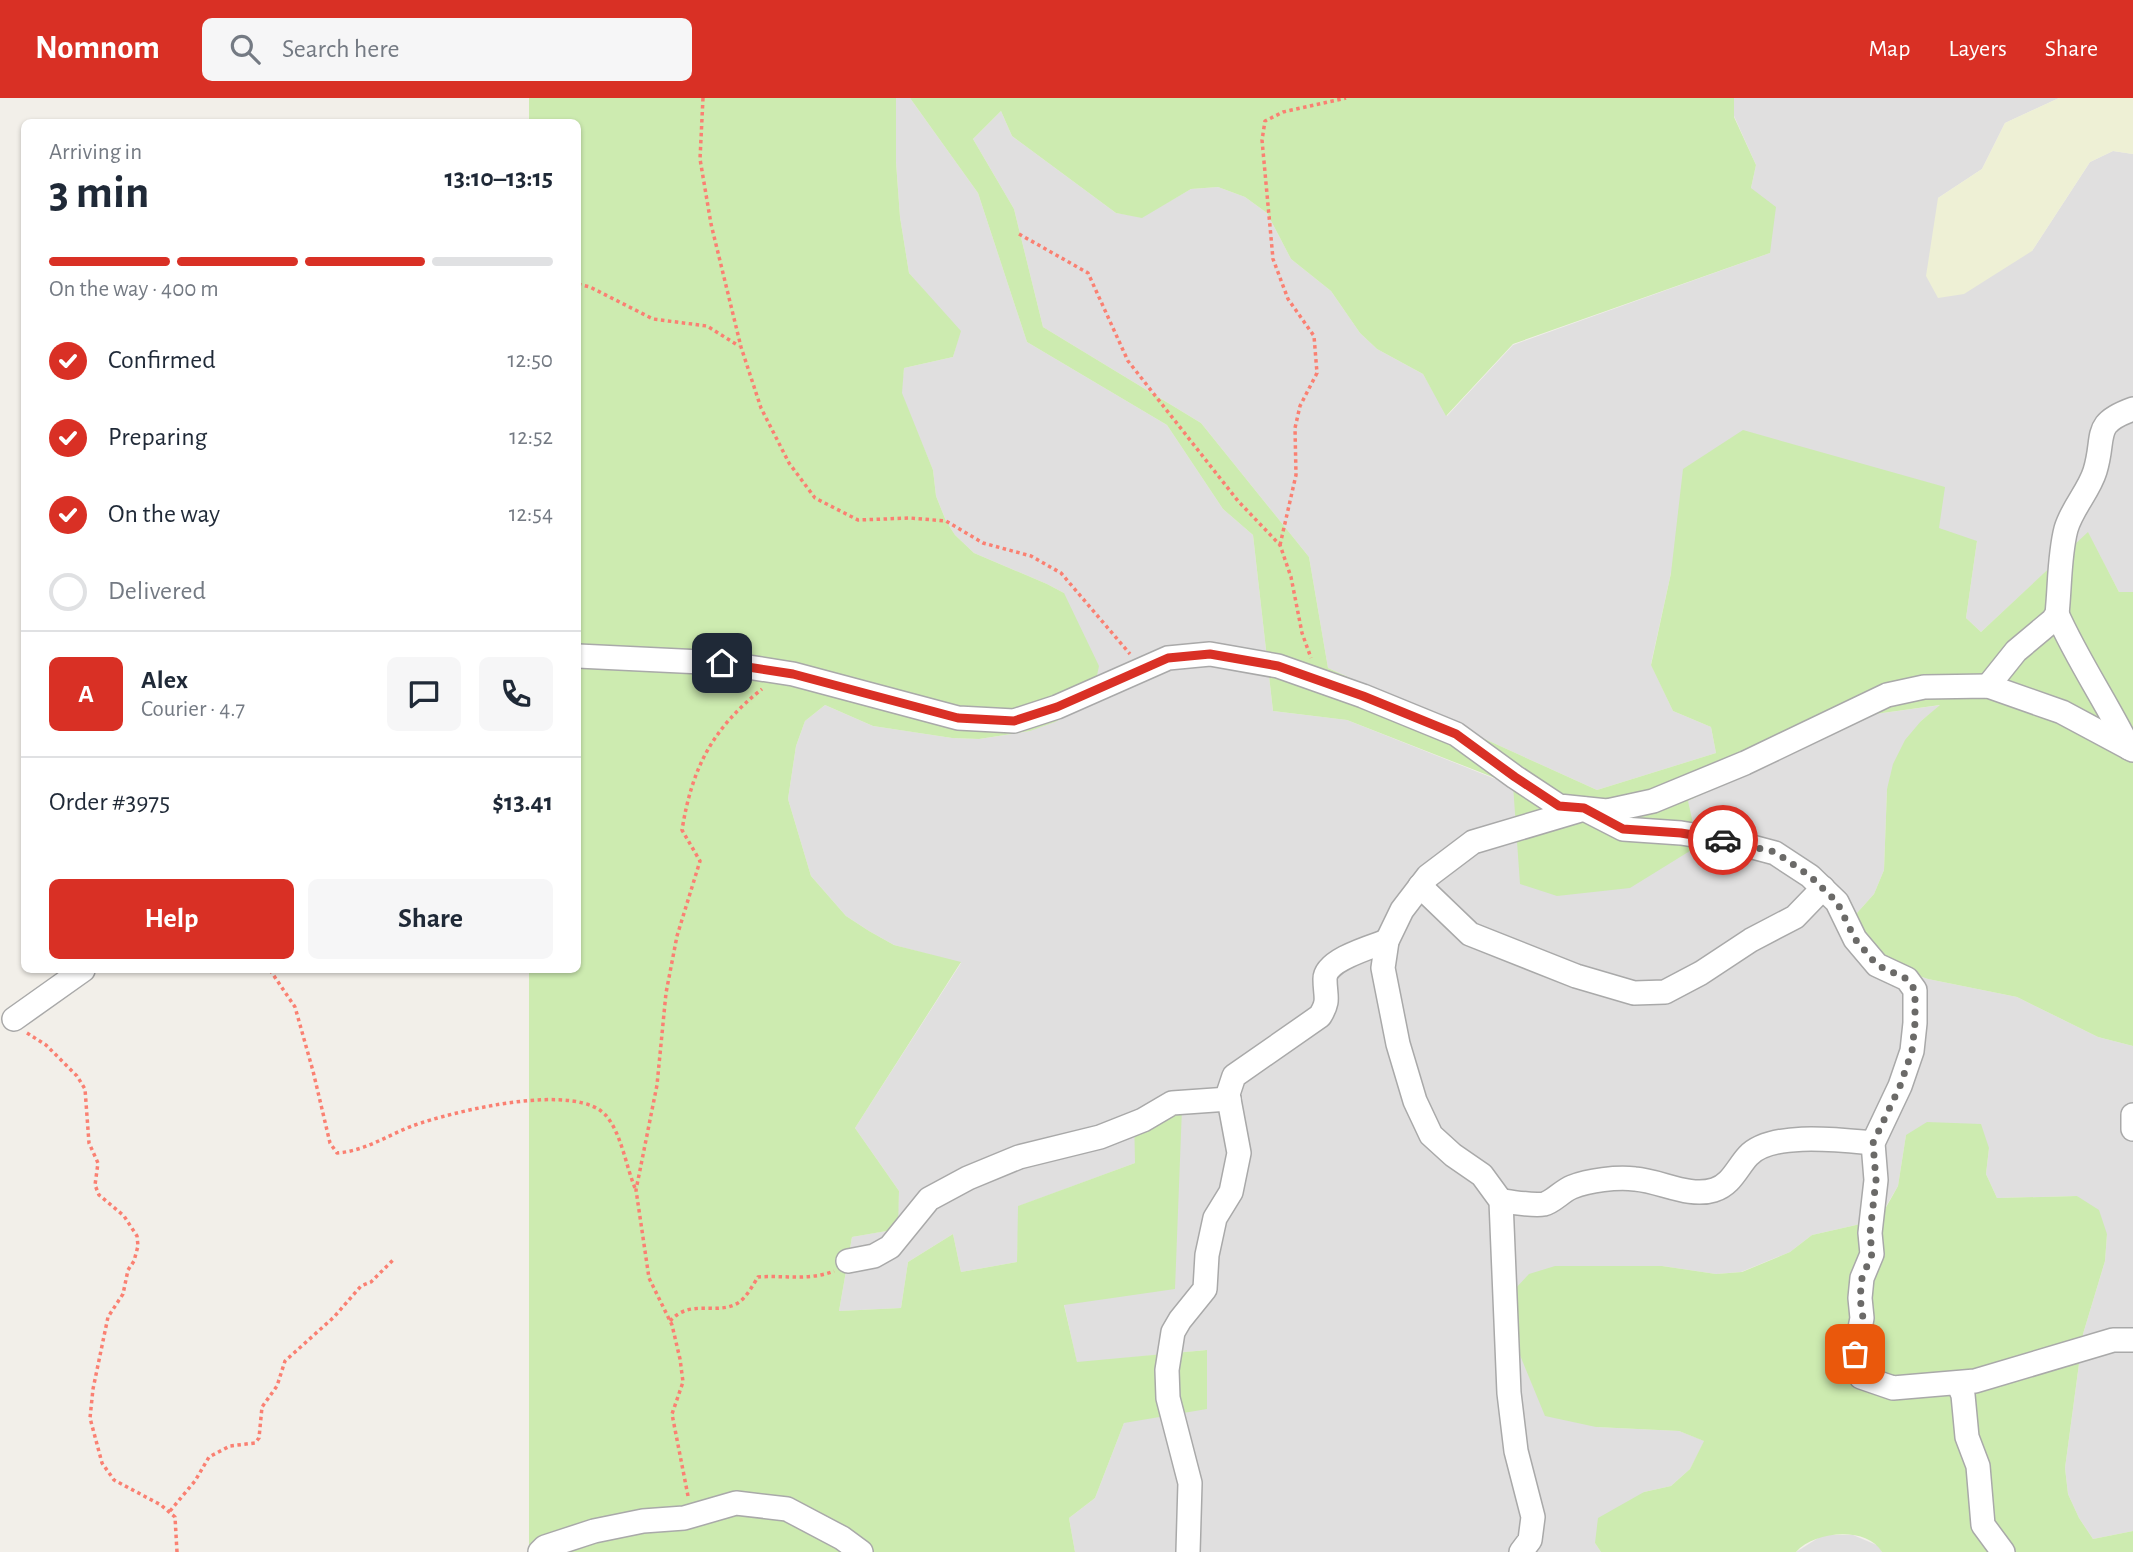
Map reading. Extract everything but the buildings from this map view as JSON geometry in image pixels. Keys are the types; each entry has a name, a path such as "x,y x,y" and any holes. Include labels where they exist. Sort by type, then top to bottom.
{"street":[{"path":"1988,686 2016,651 2057,614 2066,529 2095,470 2103,429 2106,422 2114,416 2133,409"},
{"path":"2057,614 2072,648 2131,749"},
{"path":"581,656 722,663 783,673 958,718 1014,721 1057,707 1168,658 1210,654 1278,666 1456,734 1559,806 1607,811 1653,801 1745,763 1887,695 1924,687 1988,686 2062,712 2131,749"},
{"path":"1521,1552 1530,1540 1533,1517 1516,1451 1509,1392 1501,1201 1482,1175 1453,1156 1431,1135 1415,1101 1398,1044 1383,968 1387,941 1402,910 1428,876 1473,842 1584,808 1623,829 1681,833 1775,852 1810,876 1837,902 1855,939 1877,965 1907,979 1915,990 1912,1051 1900,1086 1873,1143 1876,1180 1870,1233 1872,1254 1862,1278 1860,1298 1863,1318 1855,1354 1861,1377 1893,1388 1975,1381 2113,1340 2133,1340"},
{"path":"1420,886 1470,934 1576,976 1634,993 1665,992 1751,940 1795,918 1823,888"},
{"path":"1188,1552 1190,1483 1168,1398 1167,1370 1173,1332 1205,1289 1207,1255 1215,1218 1231,1192 1239,1153 1228,1094 1234,1076 1320,1016 1328,1003 1325,975 1329,967 1387,941"},
{"path":"14,1019 79,973"},
{"path":"848,1261 874,1256 890,1247 929,1199 968,1178 1019,1157 1100,1136 1143,1120 1172,1103 1229,1099"},
{"path":"2133,1115 2133,1129"},
{"path":"1501,1201 1545,1204 1573,1187 1635,1179 1702,1193 1718,1189 1734,1176 1748,1156 1764,1145 1786,1141 1845,1140 1873,1143"},
{"path":"1958,1383 1963,1395 1967,1437 1978,1466 1983,1525 2003,1552"},
{"path":"540,1552 545,1547 594,1531 643,1521 684,1518 736,1503 787,1509 842,1538 861,1552"}],"path":[{"path":"703,98 700,159 711,224 741,347 761,408 789,463 815,498 858,520 910,518 946,521 983,543 1031,556 1061,573 1142,670"},
{"path":"1280,545 1296,475 1295,428 1300,406 1317,373 1314,336 1288,299 1273,259 1266,201 1265,121 1283,112 1346,98"},
{"path":"1019,234 1088,273 1128,361 1238,501 1280,545 1291,577 1302,633 1318,680"},
{"path":"581,285 653,318 707,326 741,347"},
{"path":"636,1190 657,1085 666,993 677,936 700,861 682,830 687,797 702,760 722,726 751,698 783,673"},
{"path":"272,973 295,1007 330,1143 337,1153 356,1152 411,1127 449,1115 520,1100 590,1103 608,1116 636,1190 649,1278 670,1321 680,1359 683,1382 672,1414 687,1495 695,1515"},
{"path":"14,1019 19,1028 46,1045 77,1076 85,1089 89,1143 98,1163 95,1185 99,1195 124,1216 137,1236 138,1246 128,1270 123,1293 108,1317 93,1389 90,1418 107,1472 114,1480 170,1511 175,1517 177,1552"},
{"path":"170,1511 195,1481 209,1457 230,1446 255,1443 260,1438 262,1406 277,1385 285,1361 334,1317 361,1286 371,1282 395,1258"},
{"path":"670,1321 679,1312 698,1308 722,1308 739,1303 758,1277 786,1275 811,1278 832,1273 848,1261"}],"shaded area":[{"path":"896,98 910,98 978,193 1027,342 1167,425 1223,509 1253,535 1273,711 1347,720 1513,786 1688,801 1868,715 1941,705 1921,721 1887,789 1884,870 1874,894 1857,913 1901,970 1928,979 2017,997 2098,1037 2133,1046 2133,1531 2093,1539 2068,1494 2065,1468 2083,1334 2105,1261 2107,1234 2077,1196 1997,1198 1986,1174 1989,1148 1906,1135 1898,1186 1885,1208 1865,1223 1812,1235 1790,1252 1741,1272 1716,1274 1662,1266 1596,1427 1679,1431 1705,1441 1690,1469 1671,1486 1644,1492 1595,1543 1601,1552 1075,1552 1069,1518 1095,1498 1124,1423 1206,1350 1077,1363 1064,1304 1135,1163 1019,1206 1017,1262 961,1272 953,1234 908,1262 901,1308 839,1311 852,1237 897,1229 899,1191 855,1128 961,963 894,945 869,931 846,916 811,876 788,799 796,746 805,721 825,705 873,726 952,738 979,739 1030,731 1064,593 974,553 955,535 936,496 933,470 901,393 904,368 953,357 960,332 909,273 900,217 896,162"},
{"path":"1734,98 2059,98 2005,123 1982,169 1938,198 2032,251 2090,162 2113,151 2133,154 2133,592 2119,592 2088,533 1981,632 1966,618 1977,541 1671,573 1651,664 1673,711 1711,727 1716,753 1597,790 1328,668 1309,557 1201,423 1043,327 1014,209 973,139 1001,111 1012,136 1116,213 1142,217 1191,189 1218,187 1245,197 1267,213 1291,259 1331,291 1360,333 1377,349 1423,374 1447,416 1513,345 1770,253 1751,188 1756,165 1734,116"},
{"path":"1823,1535 1853,1535 1879,1546 1882,1552 1796,1552"}],"green space":[{"path":"529,98 896,98 896,162 900,217 909,273 961,331 953,357 904,368 902,393 933,470 936,496 955,535 974,553 1064,593 1099,666 1094,690 1078,710 1030,731 979,739 952,738 873,726 825,705 805,721 796,746 788,799 811,876 846,916 869,931 894,945 961,962 855,1128 899,1191 898,1229 852,1237 839,1311 901,1308 908,1262 953,1234 961,1272 1017,1262 1018,1206 1135,1163 1134,1116 1182,1108 1175,1289 1064,1305 1077,1362 1207,1350 1207,1409 1124,1423 1095,1498 1069,1518 1075,1552 529,1552 529,973 581,973 581,119 529,119"},
{"path":"910,98 1734,98 1734,117 1756,165 1751,188 1776,207 1770,253 1513,344 1446,416 1423,374 1377,349 1360,333 1331,291 1291,259 1267,213 1245,197 1218,187 1191,189 1142,218 1116,213 1012,136 1001,111 973,139 1014,209 1043,327 1201,423 1309,557 1328,668 1597,790 1716,753 1711,727 1673,711 1651,665 1671,573 1683,469 1743,430 1945,487 1939,528 1977,541 1966,618 1981,632 2088,532 2119,592 2133,592 2133,1046 2098,1037 2017,997 1928,979 1901,970 1855,939 1857,913 1874,894 1884,870 1887,789 1893,764 1905,740 1921,721 1940,705 1868,715 1688,801 1698,846 1630,888 1557,896 1520,884 1513,785 1347,720 1273,711 1253,535 1223,509 1167,425 1027,342 978,193"},
{"path":"2059,98 2133,98 2133,154 2113,151 2090,162 2032,251 1964,294 1938,298 1926,276 1938,198 1982,169 2005,123"},
{"path":"1927,1122 1981,1124 1989,1148 1986,1174 1997,1198 2077,1196 2099,1210 2107,1234 2105,1261 2083,1334 2065,1468 2068,1494 2093,1539 2133,1531 2133,1552 1882,1552 1865,1538 1840,1534 1815,1539 1796,1552 1601,1552 1595,1543 1598,1518 1644,1492 1671,1486 1690,1469 1704,1441 1679,1431 1596,1427 1545,1416 1515,1343 1512,1292 1529,1274 1555,1266 1662,1266 1716,1274 1742,1272 1790,1252 1812,1235 1865,1223 1885,1209 1898,1186 1906,1135"}],"way so far":[{"path":"1723,840 1775,852 1810,876 1837,902 1855,939 1877,965 1907,979 1915,990 1912,1051 1900,1086 1873,1143 1876,1180 1870,1233 1872,1254 1862,1278 1860,1298 1863,1318 1855,1354"}],"route":[{"path":"722,663 793,674 958,718 1014,721 1057,707 1168,658 1210,654 1278,666 1363,696 1456,734 1559,806 1584,808 1623,829 1681,833 1723,840"}]}
